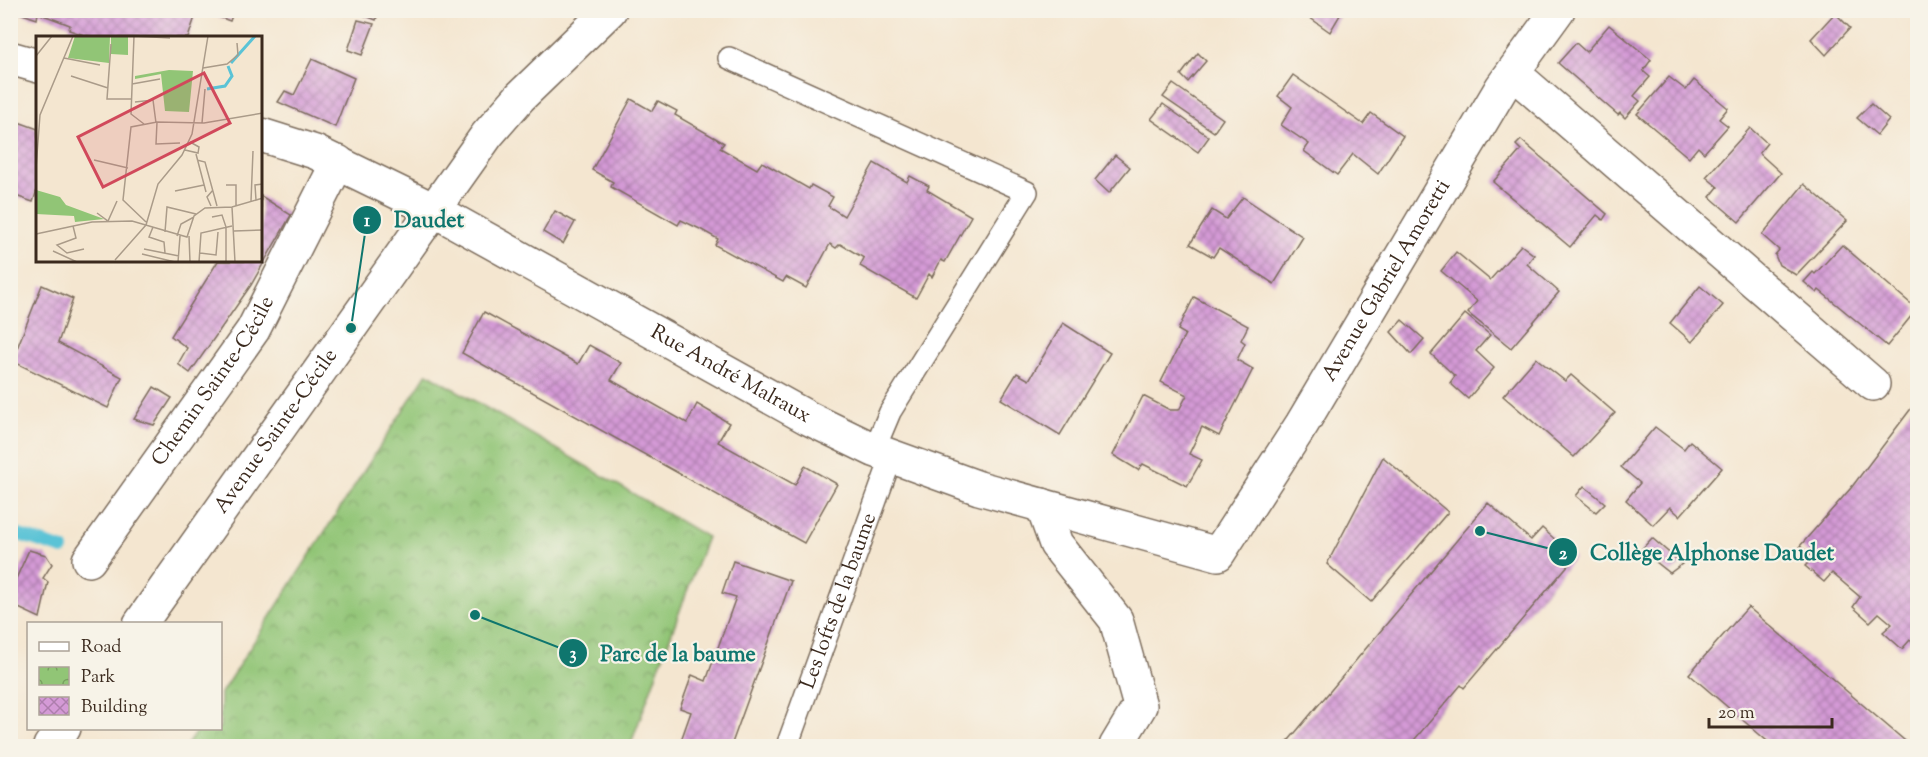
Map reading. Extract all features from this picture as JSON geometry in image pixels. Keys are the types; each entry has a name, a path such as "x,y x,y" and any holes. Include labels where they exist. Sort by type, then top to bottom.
{"street":[{"name":"Avenue Gabriel Amoretti","path":"1218,554 1302,424 1502,87 1558,10"},
{"name":"Avenue Sainte-Cécile","path":"141,622 487,135 520,97 605,12"},
{"path":"10,58 36,65"},
{"path":"1513,74 1873,384"},
{"name":"Rue André Malraux","path":"262,135 315,152 434,210 808,418 883,453 979,488 1218,554"},
{"name":"Chemin Sainte-Cécile","path":"89,560 253,330 338,162"},
{"path":"1042,505 1056,544 1116,620 1140,706 1116,747"},
{"path":"50,747 63,730"}],"lane":[{"name":"Les lofts de la baume","path":"729,58 1027,192 890,412 883,453 788,747"}],"green space":[{"path":"427,373 707,537 630,746 186,746 197,730 222,730 222,691"}],"building":[{"path":"11,10 174,10 195,17 189,36 87,36 69,30 70,25 38,13 37,19"},
{"path":"212,10 234,10 230,21 211,14"},
{"path":"351,10 379,10 376,20"},
{"path":"1299,10 1343,10 1330,32"},
{"path":"1835,13 1850,28 1826,55 1811,39"},
{"path":"358,20 374,24 362,55 348,50"},
{"path":"1609,25 1651,60 1643,71 1650,77 1634,96 1640,101 1625,118 1620,113 1618,115 1558,63 1576,43 1586,52"},
{"path":"1198,53 1206,61 1188,82 1181,75"},
{"path":"312,59 354,78 335,127 278,102 285,91 294,95"},
{"path":"1293,75 1363,124 1371,113 1403,136 1378,174 1353,154 1337,175 1304,151 1309,144 1281,125 1292,107 1278,96"},
{"path":"1669,77 1686,90 1694,80 1728,108 1719,119 1728,126 1704,153 1698,147 1689,158 1637,114"},
{"path":"1173,84 1223,119 1214,132 1163,97"},
{"path":"631,99 652,111 658,101 677,111 675,115 724,143 720,148 757,169 762,162 809,189 811,185 833,197 828,206 844,216 874,163 907,182 910,176 929,186 927,190 971,216 945,262 941,260 932,277 929,274 916,298 860,266 864,258 840,244 836,248 830,244 806,288 786,277 783,282 715,245 718,239 700,229 681,220 678,225 611,187 613,182 592,170"},
{"path":"1163,104 1209,137 1198,152 1151,119"},
{"path":"1871,104 1889,120 1877,135 1857,118"},
{"path":"10,119 36,128 36,193 33,202 10,194"},
{"path":"1750,128 1767,143 1759,153 1781,173 1739,222 1710,197 1718,187 1706,177"},
{"path":"1521,140 1607,214 1603,220 1597,215 1570,247 1493,182 1521,150 1516,145"},
{"path":"1115,155 1130,167 1109,193 1095,180"},
{"path":"1804,184 1847,221 1796,275 1779,265 1775,255 1779,250 1762,235"},
{"path":"262,197 291,215 251,285 190,373 178,364 187,348 171,336 217,262 262,262"},
{"path":"1243,197 1303,237 1274,284 1219,248 1213,257 1190,244 1212,210 1226,219"},
{"path":"555,211 575,222 563,244 543,232"},
{"path":"1521,245 1534,255 1527,264 1559,292 1511,348 1468,313 1477,301 1441,271 1456,252 1490,280"},
{"path":"1842,245 1917,309 1887,346 1819,290 1817,293 1804,282 1813,272 1815,274"},
{"path":"42,285 73,299 58,343 122,377 108,408 12,361"},
{"path":"1700,286 1723,305 1692,342 1670,323"},
{"path":"1194,297 1248,326 1241,340 1245,343 1237,360 1253,369 1219,436 1202,427 1189,454 1202,460 1187,486 1143,464 1138,470 1113,455 1143,396 1170,410 1179,410 1187,395 1161,382 1185,334 1178,330"},
{"path":"484,312 578,364 589,345 621,363 611,380 687,423 697,404 729,423 718,442 795,485 805,466 837,484 804,543 462,353"},
{"path":"1465,314 1490,335 1476,351 1494,368 1468,399 1450,383 1455,376 1431,354"},
{"path":"1402,320 1424,339 1411,354 1391,332"},
{"path":"1063,323 1110,353 1060,435 1001,399 1017,373 1029,380"},
{"path":"1536,358 1565,381 1571,375 1615,413 1574,457 1503,396"},
{"path":"154,387 172,398 154,425 134,419"},
{"path":"1916,402 1917,646 1910,640 1902,649 1883,632 1892,624 1879,613 1870,622 1853,607 1860,597 1832,573 1824,582 1805,566 1813,558 1800,546 1851,488"},
{"path":"1655,427 1684,449 1690,441 1722,468 1680,516 1670,507 1653,525 1626,500 1640,483 1621,467"},
{"path":"1383,457 1448,512 1371,602 1327,564"},
{"path":"1584,486 1605,503 1596,512 1576,496"},
{"path":"1488,503 1531,540 1542,528 1575,557 1464,688 1461,685 1409,746 1284,746"},
{"path":"1652,538 1682,564 1670,573 1641,550"},
{"path":"29,550 46,555 52,564 43,578 48,582 40,618 10,604 10,592"},
{"path":"733,561 791,581 731,746 679,746 691,712 680,708 692,675 706,681 736,597 722,593"},
{"path":"1748,607 1911,746 1773,746 1689,674"}],"waterway":[{"path":"10,532 63,549"}],"place":[{"name":"Daudet","path":"351,328"},
{"name":"Collège Alphonse Daudet","path":"1480,531"},
{"name":"Parc de la baume","path":"475,615"}]}
